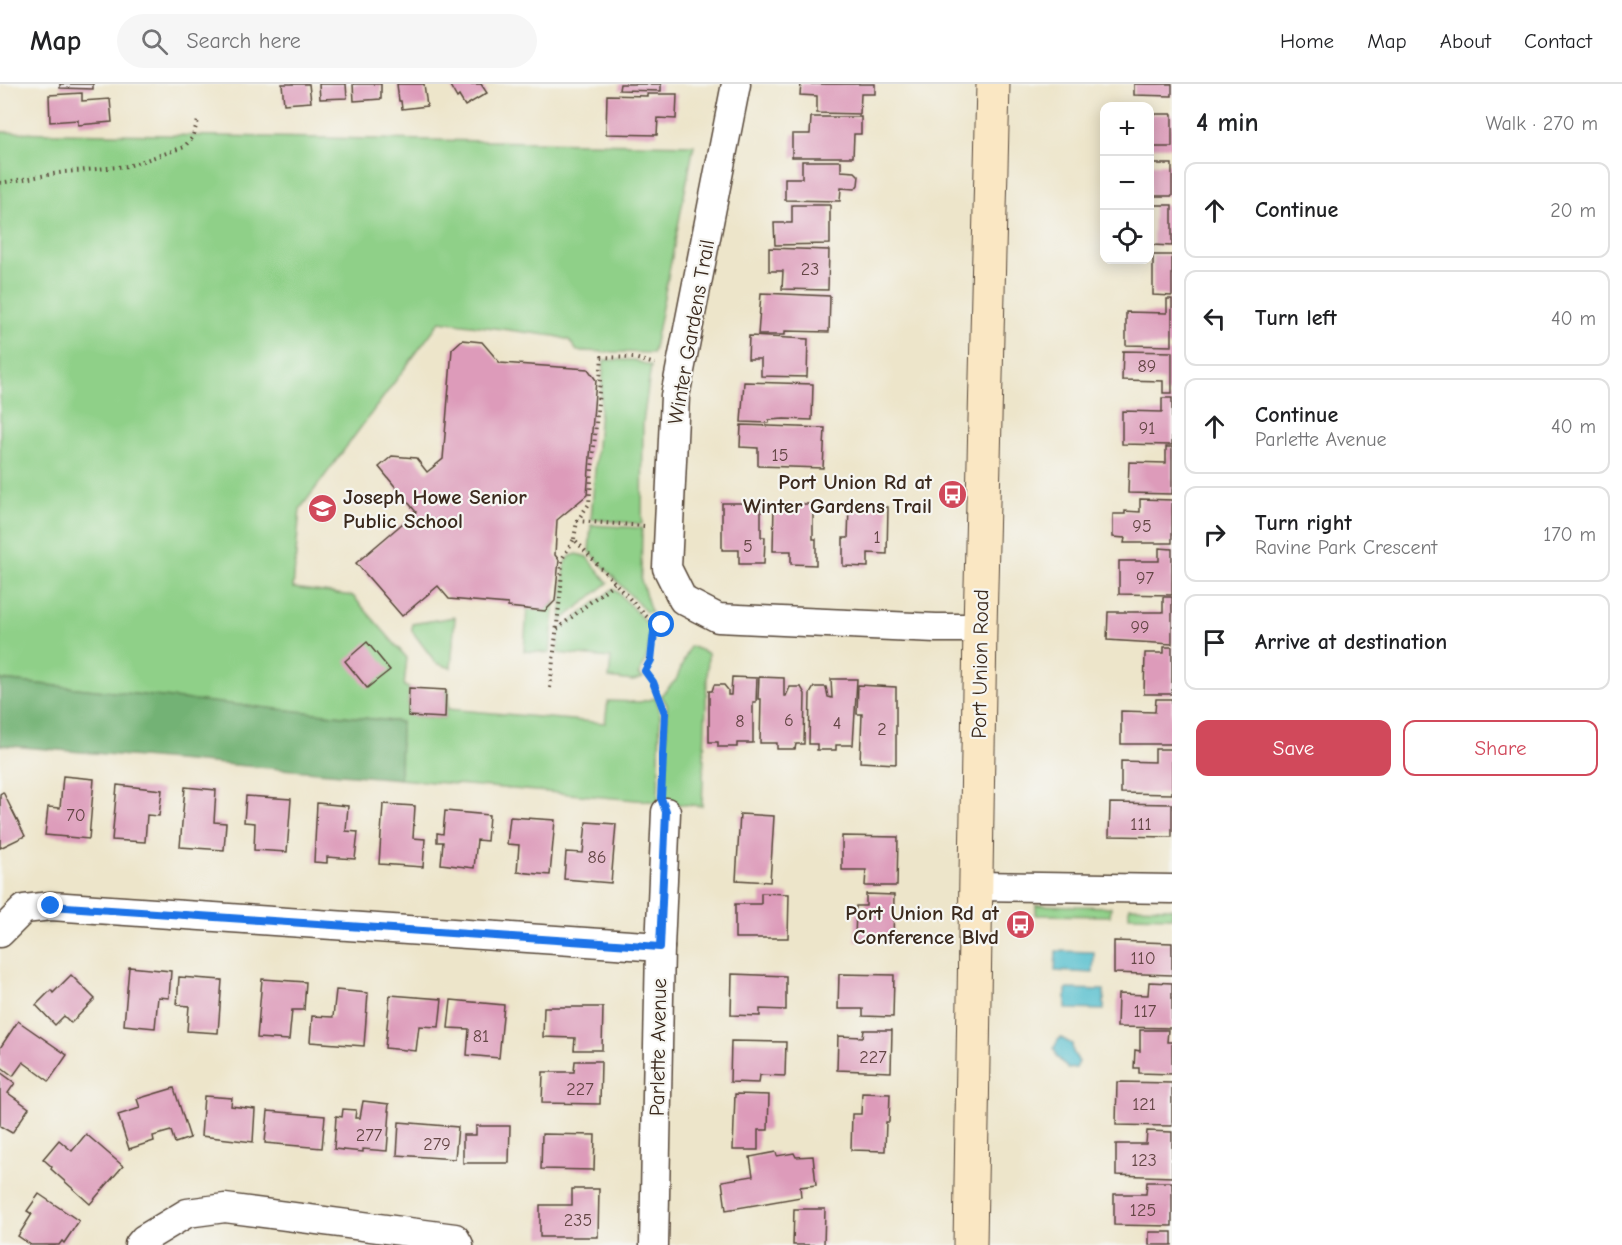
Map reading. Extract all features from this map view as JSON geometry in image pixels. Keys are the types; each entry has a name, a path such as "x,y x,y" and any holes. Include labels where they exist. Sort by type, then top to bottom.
{"main road":[{"name":"Port Union Road","path":"970,1245 980,628 993,84"}],"street":[{"name":"Winter Gardens Trail","path":"736,84 675,396 667,568 683,600 718,618 980,628"},
{"name":"Parlette Avenue","path":"654,1245 660,947 666,812"},
{"path":"977,886 1172,889"},
{"path":"0,933 24,909 51,906 660,947"},
{"path":"139,1245 144,1239 186,1213 225,1208 389,1237 455,1238 459,1245"}],"path":[{"path":"0,183 65,172 129,166 184,147 192,138 200,118"},
{"path":"550,688 562,559 574,539 577,521 589,504 602,357 634,358 655,364"},
{"path":"577,521 645,526"},
{"path":"574,539 644,614 655,623 662,625"},
{"path":"557,629 614,582"},
{"path":"655,623 652,654 645,671 653,682 665,713 661,798 666,812"}],"green space":[{"name":"Joseph Howe Senior Public School","path":"0,132 694,145 653,353 577,351 569,340 555,336 440,321 300,509 293,588 353,596 407,658 404,686 409,688 408,716 445,718 446,690 449,689 448,709 605,723 608,701 640,702 656,698 660,714 658,802 400,779 400,722 0,680"},
{"path":"604,360 634,360 651,366 643,423 642,524 591,519"},
{"path":"591,525 642,528 641,580 651,612 646,612 589,551"},
{"path":"577,554 587,557 608,583 561,621 565,562"},
{"path":"614,588 650,627 646,658 638,675 643,678 633,681 609,678 611,658 557,653 560,630"},
{"path":"555,601 550,653 524,651 527,609 545,611"},
{"path":"455,617 451,668 436,663 412,631 412,624"},
{"path":"690,646 708,653 702,806 665,803 667,705 661,695 676,680"},
{"path":"0,680 401,722 400,779 0,745"},
{"path":"1036,905 1111,907 1110,916 1036,915"},
{"path":"1129,907 1172,908 1172,917 1129,916"}],"water":[{"path":"1056,951 1094,952 1093,973 1055,971"},
{"path":"1066,989 1104,990 1104,1010 1066,1009"},
{"path":"1061,1038 1072,1044 1073,1052 1079,1062 1076,1068 1068,1069 1057,1057 1054,1048"}],"building":[{"path":"60,84 93,84 93,89 60,88"},
{"path":"282,84 309,84 311,102 284,104"},
{"path":"319,84 346,84 347,98 320,99"},
{"path":"353,84 381,84 381,99 354,101"},
{"path":"397,84 424,84 427,106 402,109"},
{"path":"449,84 481,84 487,93 465,106"},
{"path":"620,84 661,84 661,91 619,90"},
{"path":"801,84 875,84 875,94 861,94 860,114 817,113 817,96 800,95"},
{"path":"1134,84 1172,84 1172,96 1134,95"},
{"path":"82,93 82,101 110,99 112,122 78,125 78,120 50,122 49,95"},
{"path":"647,94 677,94 676,119 658,118 657,135 606,134 607,95 647,96"},
{"path":"1154,114 1172,114 1172,147 1154,147"},
{"path":"811,117 861,117 861,134 854,134 853,157 792,157 792,134 810,134"},
{"path":"802,161 841,161 841,171 855,172 859,176 858,185 855,189 841,188 840,201 785,200 785,178 802,178"},
{"path":"1154,164 1172,164 1172,196 1154,196"},
{"path":"792,205 830,205 830,244 775,245 774,223 792,223"},
{"path":"1154,205 1172,205 1172,246 1154,245"},
{"path":"769,248 829,250 828,290 782,289 783,271 769,271"},
{"path":"1154,255 1172,255 1172,296 1153,295"},
{"path":"761,293 830,296 829,332 785,331 785,335 758,335"},
{"path":"1167,299 1172,299 1172,346 1126,345 1126,312 1167,313"},
{"path":"749,336 808,339 807,377 761,376 761,359 748,359"},
{"path":"462,340 482,342 500,363 588,369 596,380 587,495 557,520 555,555 559,560 555,601 545,611 508,607 508,604 449,599 438,586 402,616 356,563 416,512 379,467 392,456 416,458 427,472 443,459 452,349"},
{"path":"1123,351 1172,352 1172,393 1163,393 1163,381 1122,380"},
{"path":"744,382 813,384 812,420 741,422"},
{"path":"1162,398 1172,398 1172,445 1122,444 1122,411 1162,412"},
{"path":"741,425 825,428 823,468 758,466 758,448 740,447"},
{"path":"1166,447 1172,447 1172,494 1128,493 1129,462 1166,463"},
{"path":"1140,499 1172,500 1172,543 1124,543 1125,538 1113,537 1113,514 1125,514 1125,511 1140,512"},
{"path":"722,503 761,503 761,537 765,537 764,564 739,564 739,550 722,550"},
{"path":"774,504 813,504 816,565 791,564 791,551 773,551"},
{"path":"849,506 888,507 887,554 868,553 868,567 843,566 843,538 848,538"},
{"path":"1159,548 1172,549 1172,595 1119,594 1119,561 1159,561"},
{"path":"1163,597 1172,597 1172,644 1107,640 1108,612 1163,612"},
{"path":"367,642 390,670 367,688 345,661"},
{"path":"1164,647 1172,647 1172,694 1144,694 1145,653 1164,653"},
{"path":"732,677 757,678 756,702 753,702 753,743 737,743 737,747 718,747 718,742 709,742 709,691 712,691 714,685 724,685 728,690 728,695 731,695"},
{"path":"759,677 784,678 784,696 790,687 801,687 805,694 804,744 796,744 795,749 777,749 777,743 760,743"},
{"path":"831,679 857,679 853,745 836,745 836,750 817,750 817,744 809,744 810,694 814,687 826,687 828,697 832,698"},
{"path":"858,685 896,687 896,764 860,762 862,714 857,714"},
{"path":"409,688 446,690 445,718 408,716"},
{"path":"1156,699 1172,699 1172,744 1121,744 1121,711 1155,712"},
{"path":"1155,749 1172,749 1172,794 1121,793 1121,761 1155,762"},
{"path":"63,776 94,779 89,839 45,835 48,807 60,808"},
{"path":"117,785 162,790 159,816 147,815 145,842 112,840"},
{"path":"185,787 216,790 214,822 226,823 224,850 180,847"},
{"path":"3,792 25,836 0,848 0,794"},
{"path":"246,796 291,799 287,852 254,850 255,823 244,822"},
{"path":"317,803 348,806 346,831 358,832 355,859 327,857 327,863 314,862"},
{"path":"1110,803 1172,804 1172,837 1109,836"},
{"path":"383,804 415,806 413,838 425,839 423,867 379,864"},
{"path":"445,811 489,815 487,841 477,840 474,868 441,864 443,842 437,842 437,833 443,834"},
{"path":"740,814 774,816 770,882 736,880"},
{"path":"510,817 555,820 550,875 517,872 519,845 507,844"},
{"path":"586,822 616,824 611,883 564,879 566,852 583,853"},
{"path":"842,836 898,837 897,886 865,886 866,870 842,870"},
{"path":"761,893 789,894 788,938 735,938 735,904 761,904"},
{"path":"866,894 894,895 893,942 855,941 856,906 866,906"},
{"path":"1114,941 1172,943 1172,975 1114,973"},
{"path":"129,967 171,971 169,998 158,997 155,1028 124,1025"},
{"path":"732,974 786,976 786,1010 760,1009 760,1016 731,1015"},
{"path":"839,974 894,975 893,1017 863,1016 863,1009 838,1009"},
{"path":"71,975 95,999 71,1023 64,1016 55,1025 36,1005 51,990 53,993"},
{"path":"179,977 222,980 218,1033 187,1031 189,1006 177,1005"},
{"path":"262,979 306,982 304,1010 292,1010 289,1040 257,1038"},
{"path":"1149,982 1172,983 1172,1028 1117,1027 1118,994 1148,995"},
{"path":"336,990 368,993 364,1046 310,1042 312,1016 333,1017"},
{"path":"390,995 442,999 439,1027 419,1026 416,1051 385,1048"},
{"path":"451,1000 504,1005 499,1058 467,1055 469,1029 448,1028"},
{"path":"544,1007 603,1007 602,1050 574,1050 575,1038 543,1037"},
{"path":"18,1021 67,1055 49,1081 23,1062 13,1076 0,1066 0,1048"},
{"path":"864,1030 892,1030 891,1072 837,1070 838,1036 863,1037"},
{"path":"1140,1030 1168,1030 1167,1042 1172,1042 1172,1074 1139,1073 1139,1068 1134,1068 1135,1050 1140,1051"},
{"path":"731,1041 786,1042 785,1076 760,1075 759,1083 730,1082"},
{"path":"575,1061 601,1061 600,1104 542,1103 543,1072 574,1072"},
{"path":"0,1072 15,1083 8,1093 29,1108 12,1133 0,1126"},
{"path":"1117,1082 1172,1083 1172,1126 1116,1125"},
{"path":"174,1088 190,1138 175,1143 171,1131 153,1136 154,1141 129,1149 118,1115 140,1108 137,1099"},
{"path":"862,1093 890,1094 885,1151 851,1150 852,1114 861,1114"},
{"path":"735,1094 769,1095 768,1130 758,1130 758,1150 733,1150"},
{"path":"204,1096 232,1098 231,1106 255,1109 253,1142 201,1136"},
{"path":"363,1101 389,1104 387,1151 363,1149 363,1152 334,1149 336,1116 342,1117 343,1109 356,1110 355,1118 360,1118"},
{"path":"268,1111 325,1116 322,1148 265,1143"},
{"path":"399,1122 458,1127 455,1159 397,1155"},
{"path":"476,1126 510,1126 509,1163 463,1163 463,1135 476,1135"},
{"path":"1147,1131 1172,1132 1172,1177 1116,1175 1116,1144 1146,1144"},
{"path":"86,1134 123,1166 90,1204 43,1159 59,1140 72,1151"},
{"path":"542,1134 595,1135 594,1170 541,1169"},
{"path":"776,1152 777,1156 794,1153 796,1157 813,1156 816,1185 800,1187 801,1197 726,1210 722,1181 753,1176 750,1157"},
{"path":"1147,1182 1172,1182 1172,1226 1114,1225 1114,1194 1146,1194"},
{"path":"572,1189 599,1189 598,1237 540,1237 540,1205 572,1205"},
{"path":"39,1194 79,1221 64,1243 62,1241 59,1245 31,1245 18,1236 32,1214 27,1211"},
{"path":"794,1209 825,1209 824,1245 793,1245"},
{"path":"1149,1232 1172,1232 1172,1245 1149,1245"}],"place":[{"name":"Port Union Rd at Winter Gardens Trail","path":"953,494"},
{"name":"Joseph Howe Senior Public School","path":"322,509"},
{"name":"Port Union Rd at Conference Blvd","path":"1020,925"}],"route":[{"path":"51,906 660,947 666,812 661,798 665,713 653,682 645,671 651,660 655,623 662,625"}]}
